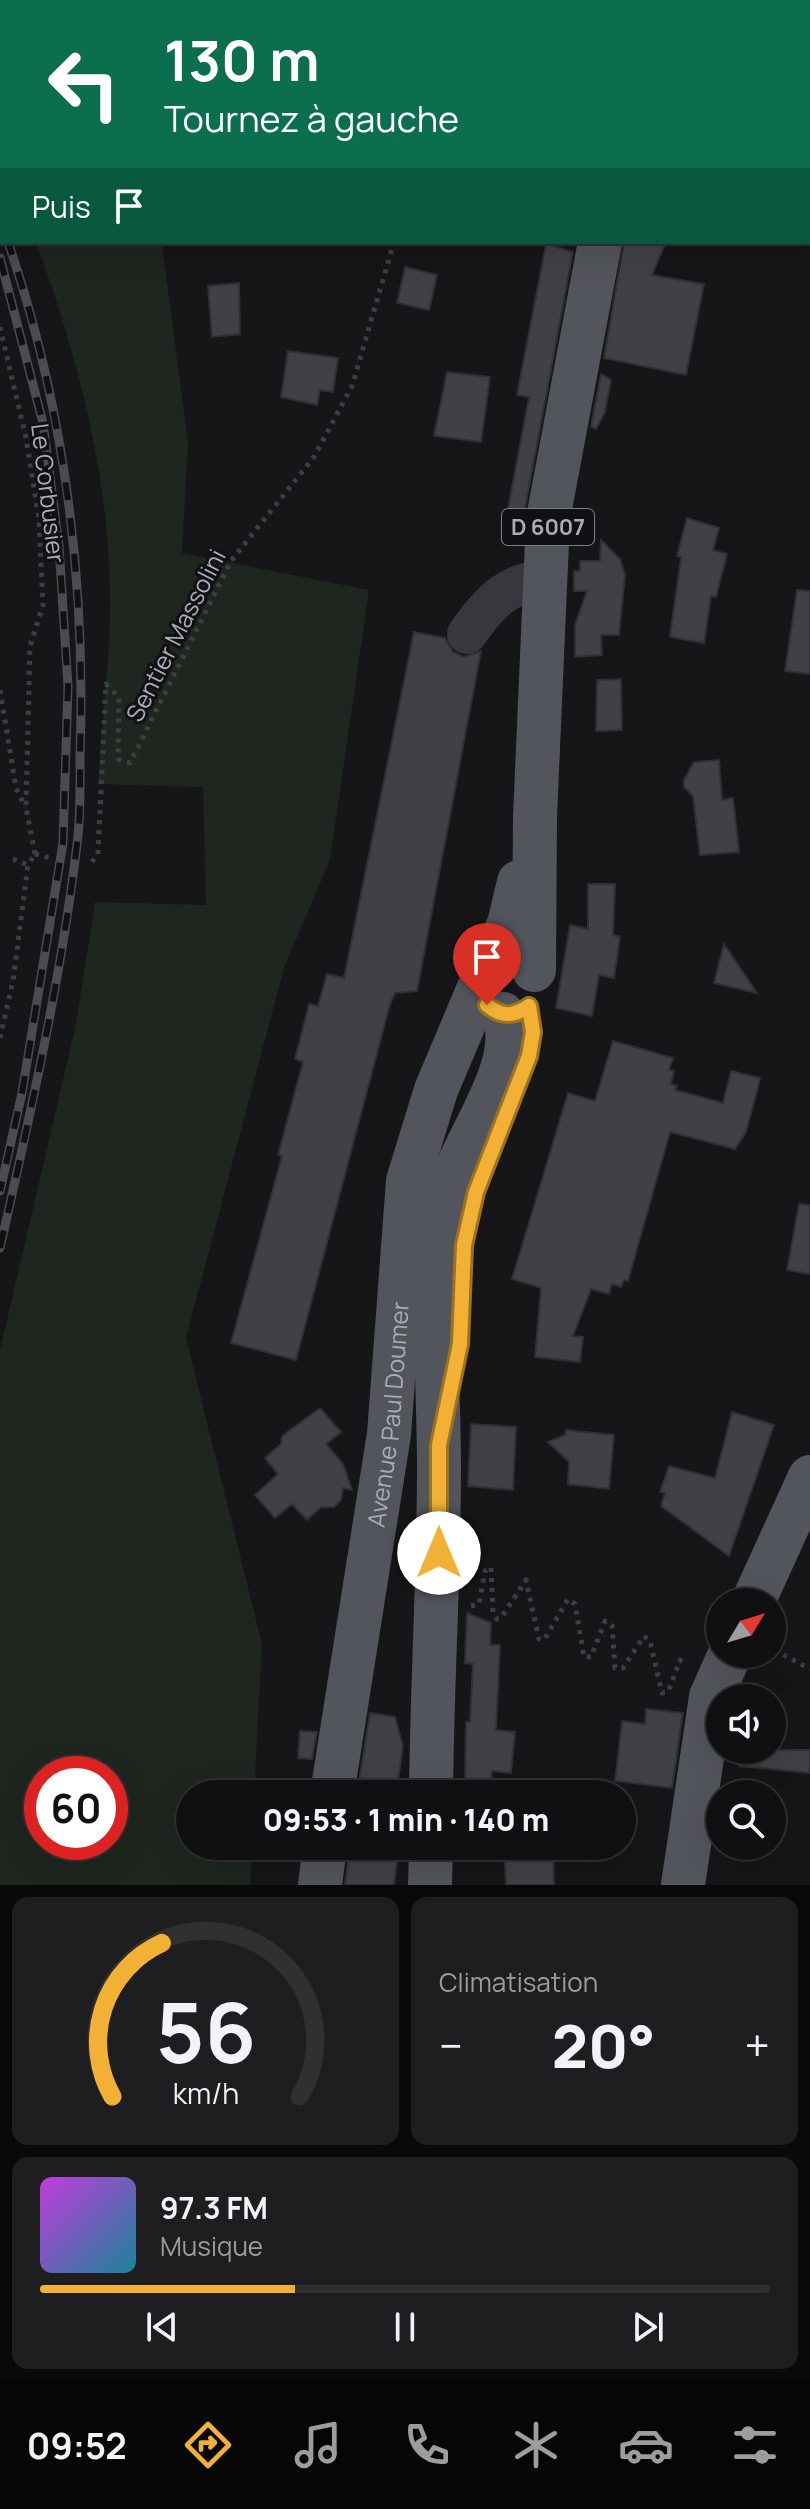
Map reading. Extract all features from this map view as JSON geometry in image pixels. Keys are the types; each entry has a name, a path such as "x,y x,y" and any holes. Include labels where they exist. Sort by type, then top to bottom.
{"main road":[{"name":"D 6007","path":"431,1780 439,1445 460,1344 464,1245 476,1192 529,1056 533,1032 505,992 535,817 548,519 600,244"},
{"name":"Avenue Paul Doumer","path":"334,1780 389,1434 408,1181 436,1090 459,1039 505,992"},
{"path":"759,1588 810,1477"},
{"path":"683,1885 711,1697 724,1668"},
{"path":"320,1885 323,1860"},
{"path":"430,1885 431,1860"}],"lane":[{"path":"467,634 482,612 509,588 545,580"}],"path":[{"name":"Sentier Massolini","path":"92,862 98,854 106,684 119,697 118,759 130,763 231,561 314,457 352,386 393,244"},
{"name":"Le Corbusier","path":"0,327 26,438 39,519 43,605 30,646 26,808 35,854"},
{"path":"0,690 16,788 26,808"},
{"path":"0,1038 13,981 28,865 35,854 50,858"},
{"path":"13,859 28,865"},
{"path":"468,1602 473,1607 479,1604 485,1571 491,1567 493,1613 497,1619 501,1618 526,1580 539,1639 544,1640 568,1599 575,1604 584,1657 591,1657 605,1621 612,1626 615,1668 623,1668 644,1636 650,1641 662,1693 668,1692 680,1660 686,1662 686,1674"}],"shaded area":[{"path":"37,244 163,244 188,442 182,553 369,590 330,860 284,968 186,1338 262,1644 255,1780 176,1780 176,1860 251,1860 250,1885 0,1885 0,1350 76,1024 95,902 206,905 203,787 98,784 109,641 108,549 97,460 77,371"}],"building":[{"path":"546,244 573,252 524,514 508,509 529,397 517,395"},
{"path":"624,244 665,244 652,275 704,284 686,375 604,358"},
{"path":"405,267 437,275 429,310 397,303"},
{"path":"239,283 240,334 212,337 208,286"},
{"path":"288,351 338,358 333,392 320,390 317,405 281,397"},
{"path":"447,372 490,377 481,442 434,436"},
{"path":"601,374 611,380 605,412 596,429 591,427"},
{"path":"687,518 719,528 713,550 727,554 716,597 711,596 704,643 670,637 681,557 677,556"},
{"path":"601,540 620,559 625,575 619,635 601,635 602,655 575,657 575,625 587,591 574,591 574,571 580,571 580,561 600,561"},
{"path":"797,590 810,591 810,674 785,671"},
{"path":"414,632 445,638 453,652 464,657 481,651 417,991 395,993 390,1004 296,1360 231,1343 282,1156 278,1155 303,1062 295,1059 309,1004 318,1006 327,974 344,978"},
{"path":"621,679 622,730 596,731 597,680"},
{"path":"719,760 722,800 733,798 739,852 700,855 693,796 684,787 684,780 694,762"},
{"path":"588,884 615,884 613,935 620,937 614,978 599,975 592,1016 556,1008 570,925 588,929"},
{"path":"724,944 757,993 714,983"},
{"path":"613,1041 673,1058 669,1070 674,1071 671,1084 677,1086 675,1090 723,1103 731,1071 760,1078 757,1091 746,1132 735,1149 670,1132 628,1281 624,1280 621,1287 612,1284 609,1294 591,1289 573,1336 583,1337 580,1362 535,1357 541,1288 512,1279 568,1093 595,1101"},
{"path":"799,1204 810,1205 810,1274 787,1270"},
{"path":"320,1408 341,1432 326,1444 343,1464 352,1490 343,1488 341,1500 334,1507 321,1507 307,1520 292,1504 275,1518 255,1495 278,1474 265,1458 281,1444 282,1436"},
{"path":"732,1412 774,1425 729,1556 661,1506 665,1493 660,1492 669,1466 715,1478"},
{"path":"471,1424 516,1427 513,1490 468,1486"},
{"path":"566,1430 614,1435 609,1489 568,1484 569,1462 548,1442 565,1435"},
{"path":"467,1613 491,1623 490,1645 500,1645 496,1730 515,1732 511,1773 492,1771 491,1780 465,1780 466,1722 470,1722 473,1664 465,1663"},
{"path":"646,1709 683,1713 672,1788 636,1784 636,1780 615,1780 622,1721 645,1724"},
{"path":"370,1713 395,1717 403,1746 398,1780 359,1780"},
{"path":"300,1731 317,1732 312,1759 298,1758"},
{"path":"786,1750 810,1750 810,1773 739,1766 786,1764"},
{"path":"348,1860 397,1860 394,1885 345,1885"},
{"path":"505,1860 553,1860 554,1885 506,1885"}],"railway":[{"path":"0,1248 44,1047 70,895 79,822 81,689 75,559 57,430 44,367 9,244"},
{"path":"0,258 43,423 59,546 68,686 63,843 22,1093 0,1191"}],"route":[{"path":"439,1553 439,1445 460,1344 464,1245 476,1192 532,1045 529,1006 513,1015 494,1011 487,1005"}]}
